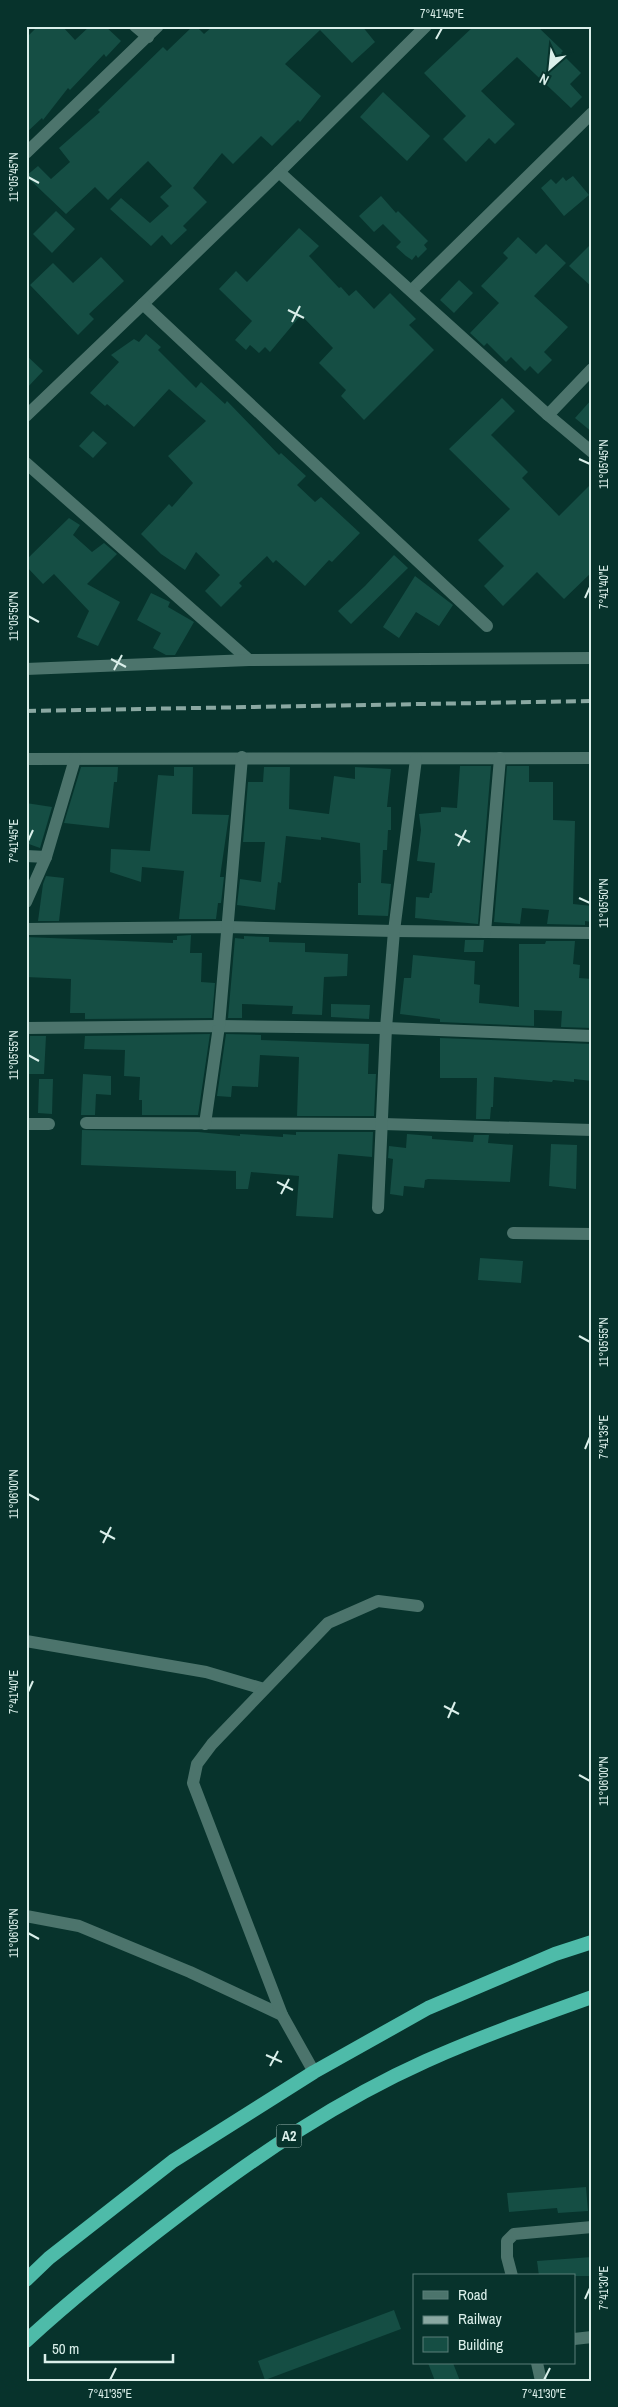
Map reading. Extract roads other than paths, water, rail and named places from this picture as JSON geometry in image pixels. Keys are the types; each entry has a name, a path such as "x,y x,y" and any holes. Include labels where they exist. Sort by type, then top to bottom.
{"highway":[{"path":"26,2280 49,2258 173,2162 314,2072 428,2008 555,1954 592,1942"},
{"name":"A2","path":"26,2341 100,2276 206,2194 279,2142 354,2098 425,2061 503,2029 592,1997"}],"street":[{"path":"135,26 148,37"},
{"path":"26,153 158,26"},
{"path":"26,416 279,172 426,26"},
{"path":"412,290 592,113"},
{"path":"279,172 412,290 548,415 592,452"},
{"path":"143,304 487,626"},
{"path":"548,415 592,369"},
{"path":"26,463 249,660"},
{"path":"26,669 249,660 592,658"},
{"path":"205,1124 219,1026 226,926 242,757"},
{"path":"26,759 242,757 416,759 592,758"},
{"path":"485,932 500,758"},
{"path":"26,902 46,857 75,759"},
{"path":"378,1208 386,1028 394,931 416,759"},
{"path":"26,856 46,857"},
{"path":"26,929 226,926 394,931 592,933"},
{"path":"26,1028 219,1026 386,1028 592,1036"},
{"path":"26,1124 49,1124"},
{"path":"86,1124 383,1124 592,1130"},
{"path":"513,1233 592,1234"},
{"path":"314,2072 282,2015 193,1783 197,1764 212,1744 328,1623 378,1601 418,1606"},
{"path":"26,1641 206,1672 264,1689"},
{"path":"26,1916 79,1926 190,1972 282,2015"},
{"path":"511,2274 506,2257 507,2241 514,2234 592,2227"},
{"path":"576,2339 592,2338"},
{"path":"537,2364 540,2381"}],"railway":[{"path":"26,711 592,701"}]}
